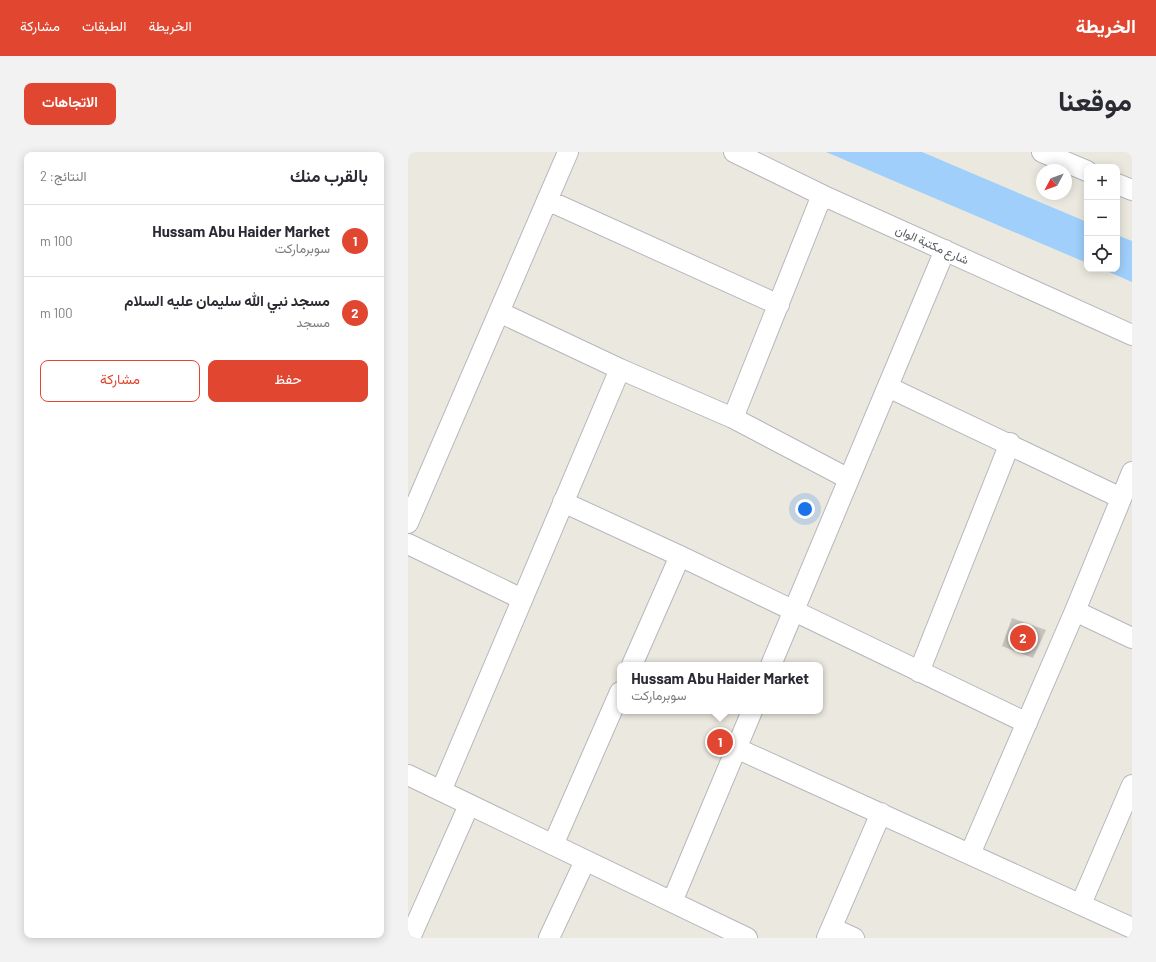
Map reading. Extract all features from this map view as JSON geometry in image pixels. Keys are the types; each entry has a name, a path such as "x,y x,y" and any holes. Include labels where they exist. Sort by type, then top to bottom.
{"street":[{"path":"408,523 568,152"},
{"name":"شارع مكتبة الوان","path":"734,152 822,195 1132,335"},
{"path":"1042,152 1084,170"},
{"path":"1120,185 1132,190"},
{"path":"733,418 822,195"},
{"path":"547,200 779,305"},
{"path":"772,662 945,250"},
{"path":"499,312 620,369 733,418 849,478"},
{"path":"440,791 620,369"},
{"path":"888,387 1121,498"},
{"path":"919,672 1010,444"},
{"path":"970,854 1075,611 1132,472"},
{"path":"563,502 680,556 1026,723"},
{"path":"408,544 522,599"},
{"path":"633,662 680,556"},
{"path":"1075,611 1132,638"},
{"path":"553,845 617,699"},
{"path":"672,902 751,714"},
{"path":"736,748 1132,928"},
{"path":"408,775 747,938"},
{"path":"1081,904 1132,785"},
{"path":"410,938 469,805"},
{"path":"854,938 830,933 880,813"},
{"path":"549,938 585,861"}],"water":[{"path":"826,152 922,152 1084,221 1084,262"},
{"path":"1120,236 1132,241 1132,282 1109,272 1120,272"}],"building":[{"path":"1012,618 1046,630 1033,658 1002,646"}],"place":[{"name":"مسجد نبي الله سليمان عليه السلام","path":"1023,638"},
{"name":"Hussam Abu Haider Market","path":"720,742"}]}
